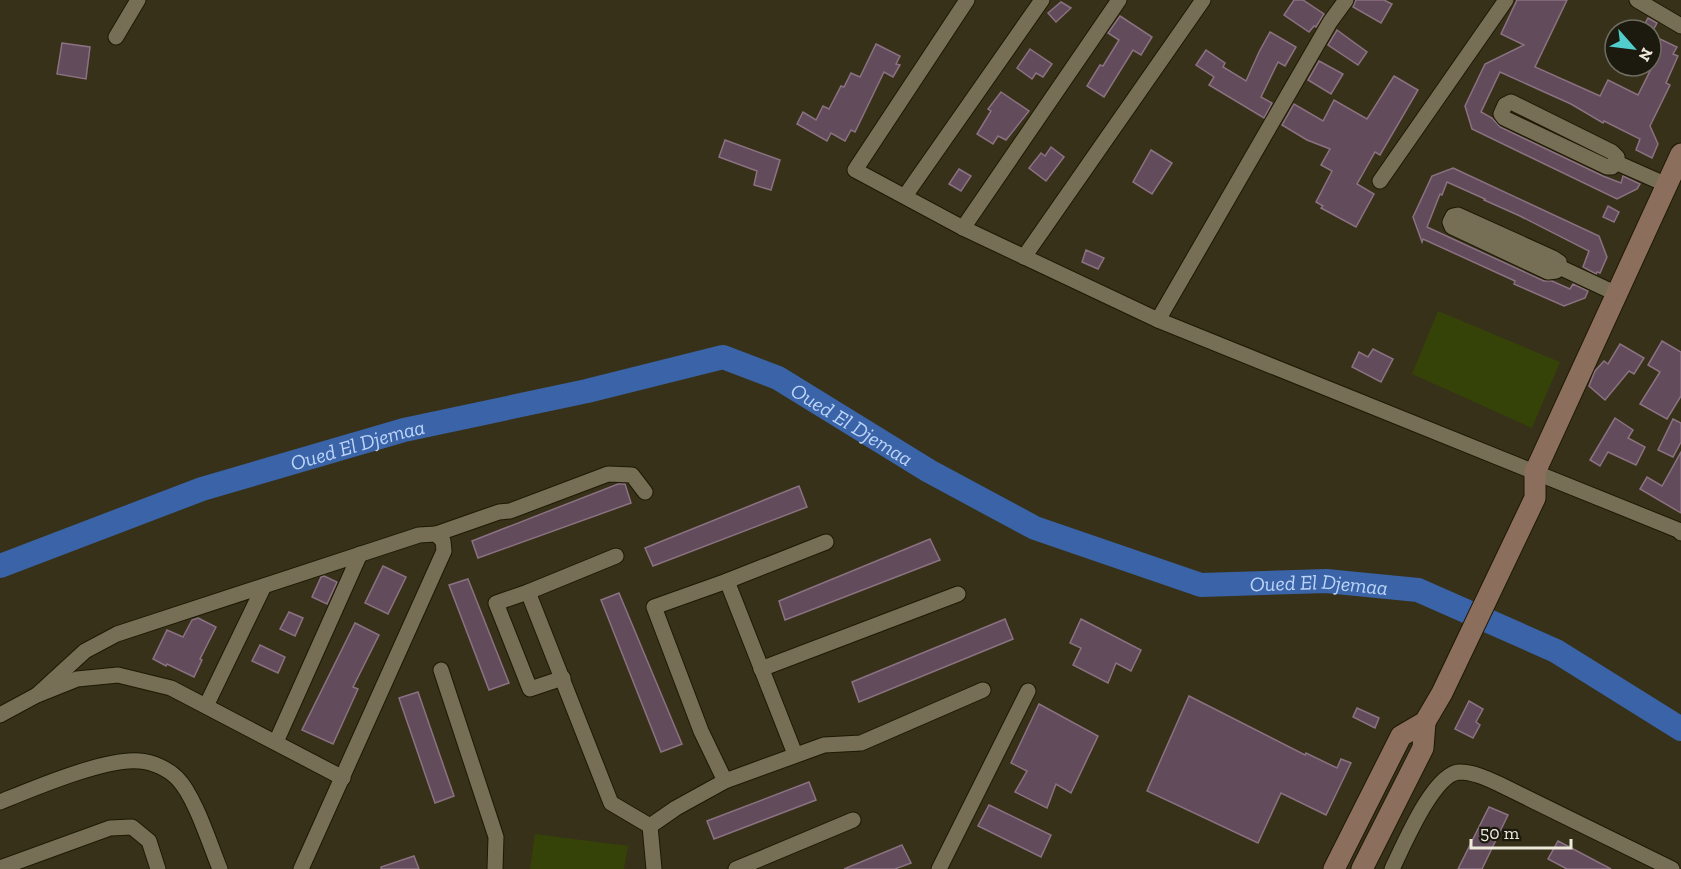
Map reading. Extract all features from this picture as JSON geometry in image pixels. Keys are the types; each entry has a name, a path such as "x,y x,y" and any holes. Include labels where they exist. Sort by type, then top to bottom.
{"street":[{"path":"116,37 138,0"},
{"path":"967,0 855,170 963,228 1158,320 1535,471 1681,533"},
{"path":"905,196 1042,0"},
{"path":"963,228 1119,0"},
{"path":"1024,257 1203,0"},
{"path":"1158,320 1330,22 1346,0"},
{"path":"1380,181 1506,0"},
{"path":"1638,0 1681,26"},
{"path":"1511,102 1612,152 1617,157 1615,162 1612,167 1607,167 1504,118 1501,114 1505,105 1511,102"},
{"path":"1362,869 1423,748 1425,722 1442,693 1535,498 1535,471 1681,154"},
{"path":"1615,162 1667,185"},
{"path":"1458,215 1553,258 1559,262 1557,266 1556,271 1548,272 1452,227 1450,222 1453,216 1458,215"},
{"path":"1557,266 1617,294"},
{"path":"37,695 85,651 117,634 419,535 436,534 499,512 510,511 608,474 632,475 645,492"},
{"path":"301,869 444,551 443,541 436,534"},
{"path":"725,781 701,731 654,607 826,542"},
{"path":"276,742 360,554"},
{"path":"563,678 530,689 496,603 616,556"},
{"path":"727,581 795,754"},
{"path":"206,706 264,586"},
{"path":"528,592 611,803 650,826"},
{"path":"761,669 958,594"},
{"path":"441,670 496,837 495,869"},
{"path":"0,715 37,695 77,679 118,675 171,688 343,778"},
{"path":"650,826 676,808 725,781 824,745 861,743 983,690"},
{"path":"939,869 1028,691"},
{"path":"1334,869 1401,736 1425,722"},
{"path":"0,802 112,763 140,761 162,767 177,778 191,800 220,869"},
{"path":"1392,869 1430,795 1443,779 1457,772 1476,774 1499,784 1672,869"},
{"path":"736,869 853,820"},
{"path":"650,826 654,869"},
{"path":"0,868 110,828 132,828 148,841 158,869"}],"green space":[{"path":"1438,311 1560,362 1532,428 1412,374"},
{"path":"535,834 628,846 624,869 530,869"}],"building":[{"path":"1294,0 1303,0 1324,14 1316,27 1314,26 1309,32 1284,15"},
{"path":"1356,0 1384,0 1392,4 1381,23 1353,7"},
{"path":"1517,0 1567,0 1535,67 1600,96 1608,80 1638,95 1646,78 1663,78 1663,40 1677,47 1673,54 1678,56 1666,83 1670,85 1650,126 1658,144 1652,158 1636,150 1640,139 1500,72 1481,112 1492,118 1500,127 1603,176 1621,183 1623,176 1640,184 1637,189 1617,199 1472,129 1465,106 1485,64 1524,45 1501,34"},
{"path":"1061,2 1071,8 1056,22 1048,13"},
{"path":"1120,16 1152,37 1141,55 1133,50 1104,97 1087,86 1119,40 1108,33"},
{"path":"1337,30 1367,52 1358,65 1328,45"},
{"path":"1270,32 1296,47 1285,66 1278,62 1261,97 1272,103 1264,118 1209,85 1214,77 1196,65 1206,50 1225,63 1223,67 1246,81"},
{"path":"62,43 90,47 86,79 57,74"},
{"path":"876,44 900,56 896,64 900,65 893,77 884,72 855,132 851,130 845,141 831,133 827,141 797,124 803,112 816,120 823,106 829,109 851,73 860,77"},
{"path":"1030,49 1052,64 1043,77 1036,73 1032,79 1017,68"},
{"path":"1319,61 1343,74 1331,94 1308,80"},
{"path":"1394,76 1418,90 1380,155 1375,152 1357,184 1374,194 1356,227 1321,208 1323,206 1316,202 1332,171 1321,165 1330,149 1307,140 1282,125 1294,104 1323,121 1334,100 1367,119"},
{"path":"1001,92 1029,111 1006,140 998,136 993,144 977,134 991,111 988,109"},
{"path":"725,140 780,160 771,190 754,185 757,171 719,157"},
{"path":"1051,147 1064,157 1046,181 1029,168 1041,153 1045,156"},
{"path":"1151,150 1172,163 1152,194 1133,182"},
{"path":"1453,168 1599,236 1607,257 1600,273 1596,274 1583,267 1589,251 1447,182 1427,227 1544,281 1552,281 1570,289 1573,284 1588,291 1585,298 1564,306 1423,239 1422,242 1413,217 1432,176"},
{"path":"959,169 971,176 961,191 949,184"},
{"path":"1608,206 1619,212 1614,222 1603,217"},
{"path":"1086,250 1104,258 1098,269 1082,262"},
{"path":"1662,341 1681,352 1681,396 1667,419 1640,404 1660,372 1648,365"},
{"path":"1620,344 1644,358 1634,374 1629,371 1605,400 1589,386 1595,371 1604,361 1608,364"},
{"path":"1373,349 1393,359 1381,382 1352,367 1359,352 1368,357"},
{"path":"1615,418 1633,430 1628,438 1645,447 1636,465 1608,452 1600,466 1590,460"},
{"path":"1673,419 1681,423 1681,442 1673,457 1658,450"},
{"path":"1681,452 1681,513 1640,489 1647,477 1662,486"},
{"path":"618,484 625,484 631,503 478,558 472,541"},
{"path":"799,486 807,507 653,566 645,548"},
{"path":"930,539 940,560 785,620 779,601"},
{"path":"383,566 406,577 388,614 365,603"},
{"path":"324,576 337,582 327,604 312,597 321,577"},
{"path":"468,579 509,683 489,690 449,585"},
{"path":"619,593 682,744 661,752 601,600"},
{"path":"289,612 303,618 295,636 280,629"},
{"path":"198,618 216,627 194,677 153,659 167,630 183,637 192,620"},
{"path":"1005,619 1013,639 859,702 852,682"},
{"path":"1081,619 1141,650 1131,671 1116,663 1108,683 1073,665 1081,648 1070,643"},
{"path":"355,623 379,635 353,687 358,689 333,744 302,730"},
{"path":"260,645 285,657 278,673 252,661"},
{"path":"418,692 454,796 435,803 399,698"},
{"path":"1189,696 1305,755 1306,753 1337,768 1341,759 1351,763 1326,815 1281,793 1258,843 1147,791"},
{"path":"1469,701 1483,709 1476,722 1480,725 1473,738 1455,729"},
{"path":"1039,704 1098,736 1071,793 1056,784 1047,808 1015,792 1027,771 1011,763"},
{"path":"1357,708 1379,718 1375,728 1353,717"},
{"path":"809,782 816,800 714,839 707,821"},
{"path":"989,805 1051,835 1041,857 978,826"},
{"path":"1489,807 1508,815 1482,869 1458,869"},
{"path":"1558,841 1611,869 1567,869 1548,859"},
{"path":"902,845 911,863 895,869 844,869"},
{"path":"414,856 419,869 381,869 381,867"}],"waterway":[{"name":"Oued El Djemaa","path":"0,566 202,489 404,430 587,391 723,357 778,378 929,471 1035,528 1201,585 1326,581 1418,590 1556,651 1681,729"}]}
